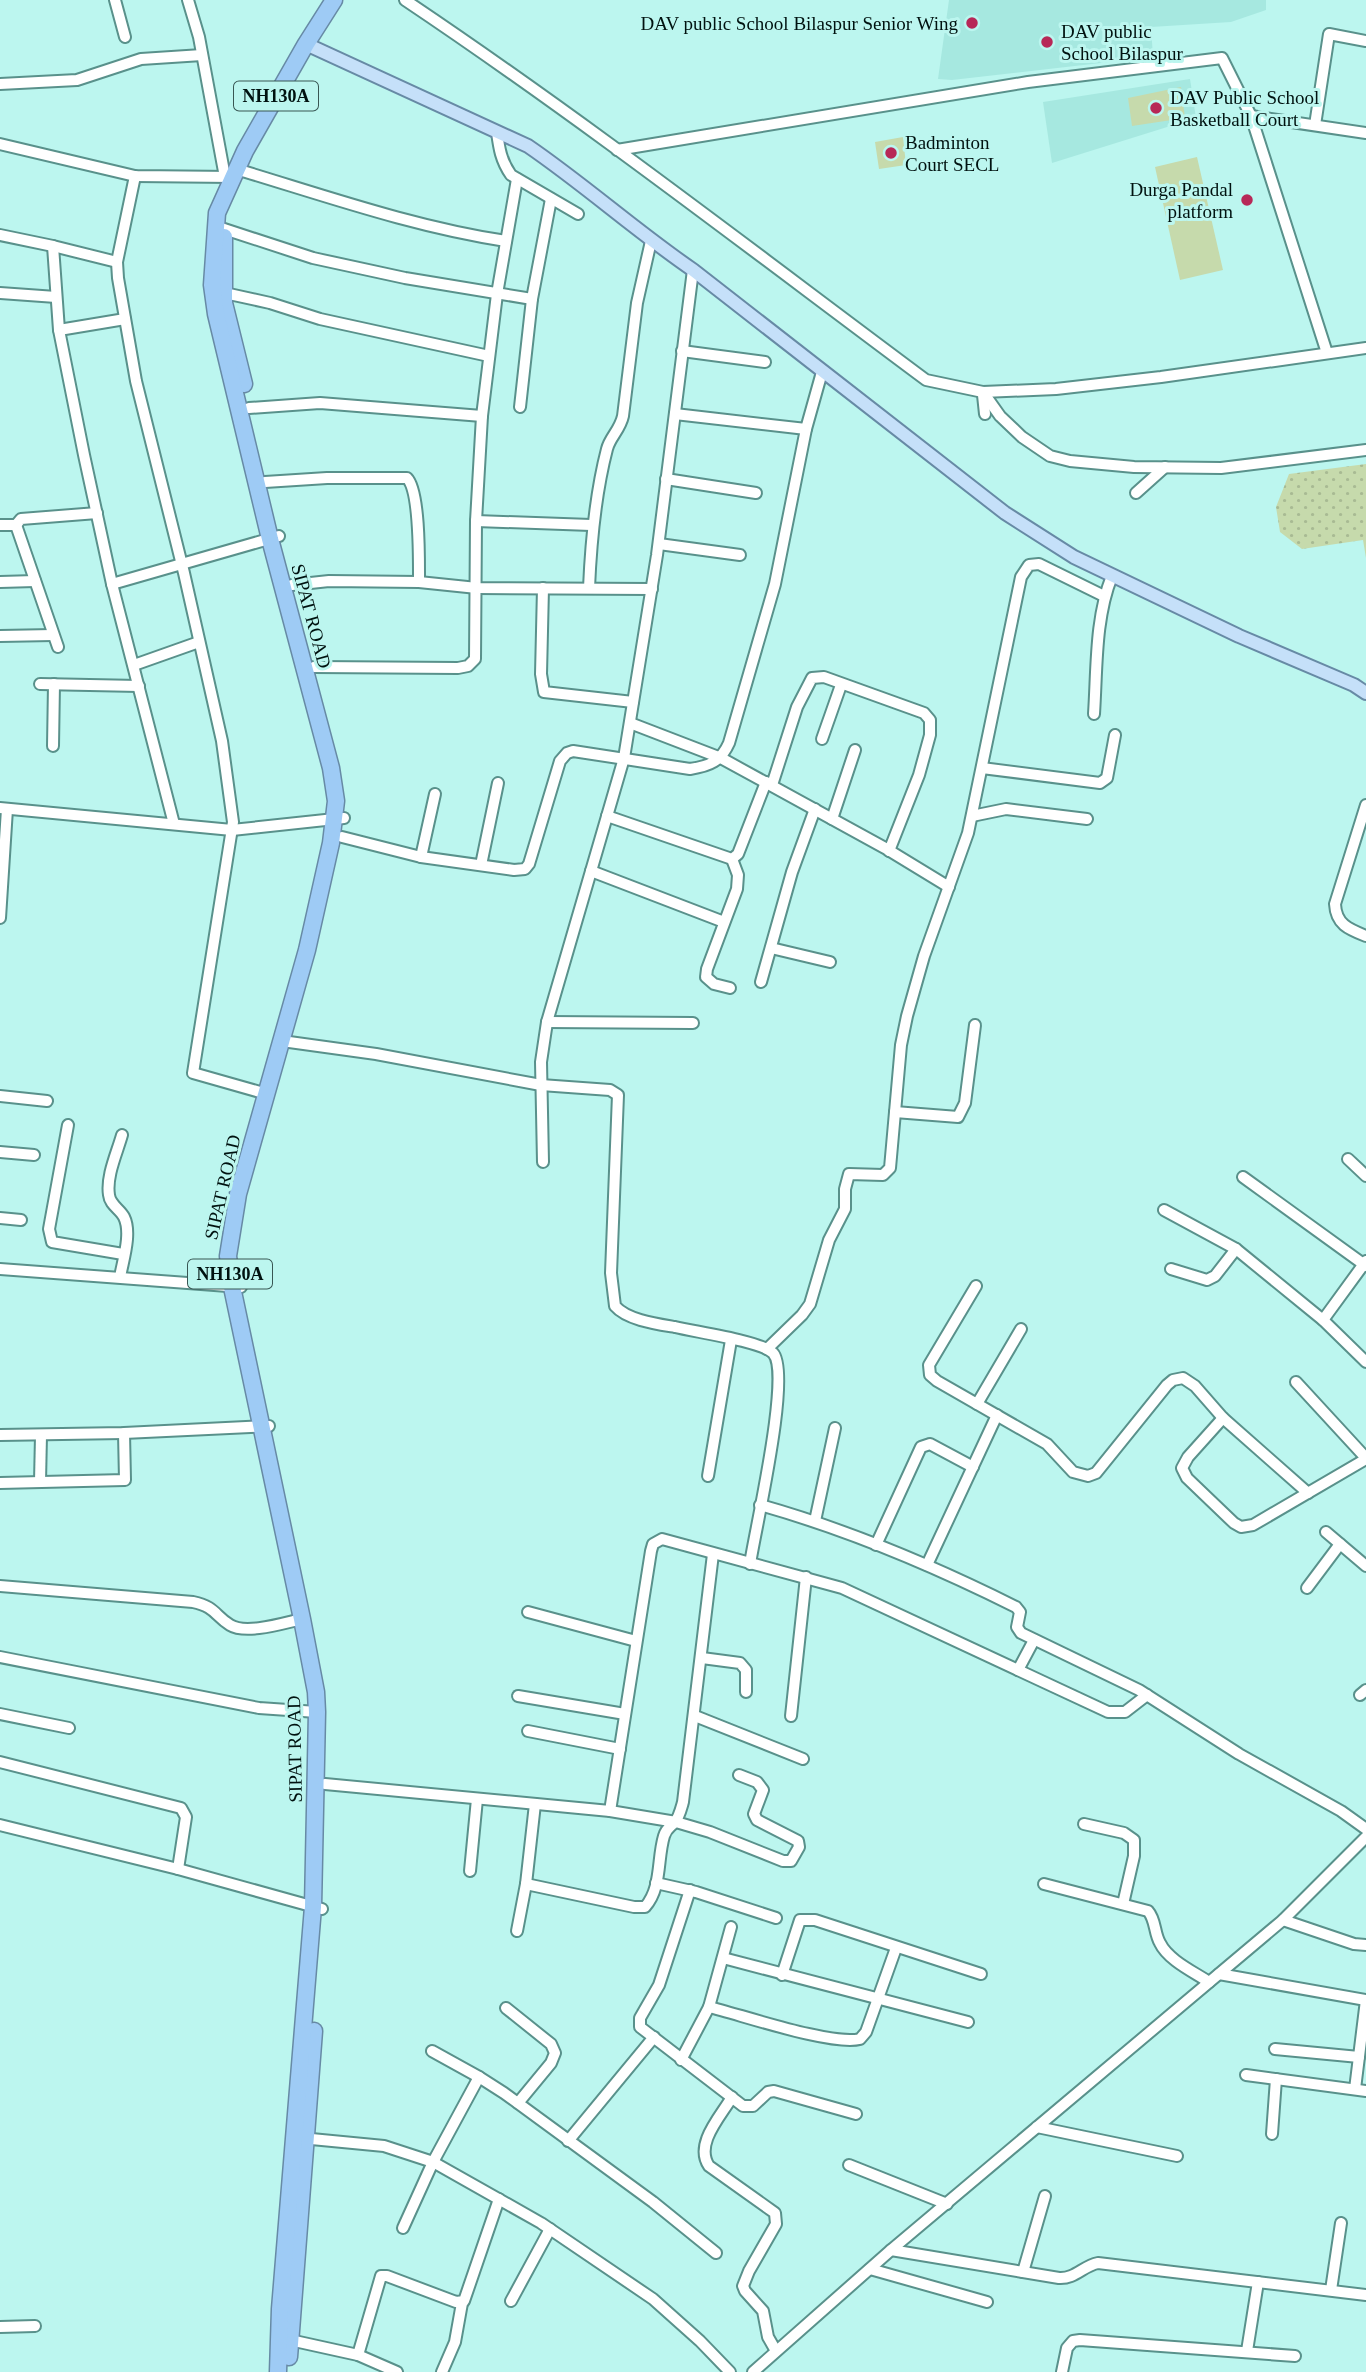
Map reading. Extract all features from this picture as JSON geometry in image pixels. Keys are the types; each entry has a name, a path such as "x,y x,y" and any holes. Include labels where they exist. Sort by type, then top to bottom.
{"highway":[{"name":"SIPAT ROAD","path":"318,1908 316,1692 265,1426 228,1256 238,1194 267,1094 306,995 342,837 331,768 275,538 216,314 220,227 232,174 334,0"},
{"name":"SIPAT ROAD","path":"218,292 249,408 275,538 292,585 314,667 344,798 243,1213 236,1287"},
{"name":"SIPAT ROAD","path":"265,1426 314,1625 326,1723 318,1908 300,2138 289,2372"},
{"name":"SIPAT ROAD","path":"278,2372 280,2309 300,2138"}],"main road":[{"path":"306,44 528,146 1005,513 1074,557 1238,636 1354,685 1366,693"}],"street":[{"path":"115,0 125,37"},
{"path":"188,0 232,174"},
{"path":"405,0 617,150 926,380 983,392 1056,388 1161,377 1366,348"},
{"path":"1315,125 1329,34 1366,41"},
{"path":"0,84 77,80 141,59 202,55"},
{"path":"617,150 1028,82 1222,58 1251,116 1327,353"},
{"path":"1251,116 1366,133"},
{"path":"497,132 503,165 517,179 578,214"},
{"path":"0,144 135,176 232,174 399,219 506,241"},
{"path":"135,176 117,262 125,319 136,381 182,564 222,741 233,822 193,1073 267,1094"},
{"path":"314,667 473,664 476,654 476,521 482,416 497,294 517,179"},
{"path":"520,407 532,299 551,199"},
{"path":"220,227 313,258 405,278 532,299"},
{"path":"0,235 117,262"},
{"path":"589,588 592,525 607,448 618,433 624,416 637,303 651,241"},
{"path":"53,246 59,330 97,513 112,584 174,824"},
{"path":"543,1162 541,1062 547,1023 624,758 659,544 692,270"},
{"path":"218,292 270,303 320,319 489,355"},
{"path":"0,293 56,297"},
{"path":"59,330 125,319"},
{"path":"682,351 765,362"},
{"path":"342,837 421,857 514,870 527,868 560,761 567,753 573,751 690,769 707,766 721,758 729,743 775,584 806,429 822,372"},
{"path":"983,392 985,414"},
{"path":"983,392 1014,430 1050,456 1070,461 1220,468 1366,450"},
{"path":"249,408 320,403 482,416"},
{"path":"675,414 806,429"},
{"path":"1136,493 1166,467"},
{"path":"265,482 327,478 407,478 413,489 419,582"},
{"path":"666,479 756,493"},
{"path":"16,525 21,519 97,513"},
{"path":"476,521 592,525"},
{"path":"0,525 16,525"},
{"path":"16,525 58,647"},
{"path":"112,584 275,538"},
{"path":"659,544 740,555"},
{"path":"767,1349 810,1304 829,1240 845,1209 845,1189 849,1174 883,1175 890,1168 906,1016 923,956 972,816 1021,577 1029,565 1039,564 1104,596"},
{"path":"1094,714 1104,596 1112,576"},
{"path":"0,582 35,581"},
{"path":"292,585 329,581 419,582 477,588 652,589"},
{"path":"543,588 541,674 544,692 633,702"},
{"path":"0,636 53,635"},
{"path":"134,665 200,642"},
{"path":"732,859 738,853 769,784 808,683 812,678 820,676 915,709 929,720 930,735 919,775 889,850"},
{"path":"40,684 139,686"},
{"path":"52,746 54,684"},
{"path":"822,739 841,685"},
{"path":"630,723 721,758 889,850 949,887"},
{"path":"982,768 1100,783 1107,778 1115,735"},
{"path":"832,819 855,750"},
{"path":"481,865 498,783"},
{"path":"421,857 435,794"},
{"path":"1366,805 1335,904 1338,920 1347,929 1366,936"},
{"path":"0,918 4,808 232,830 339,818"},
{"path":"761,982 792,872 815,809"},
{"path":"972,816 1006,809 1087,819"},
{"path":"607,816 732,859"},
{"path":"730,988 714,984 706,977 706,969 739,880 732,859"},
{"path":"592,871 724,922"},
{"path":"771,948 831,962"},
{"path":"547,1023 693,1023"},
{"path":"895,1112 958,1117 965,1103 975,1025"},
{"path":"286,1042 376,1054 541,1085 610,1090 618,1095 620,1100 611,1273 615,1306 626,1314 658,1324 767,1349 775,1355 778,1362 779,1392 772,1444 750,1564"},
{"path":"0,1096 47,1101"},
{"path":"68,1125 49,1229 52,1242 123,1254"},
{"path":"120,1277 127,1228 125,1219 109,1194 111,1174 122,1135"},
{"path":"0,1152 34,1155"},
{"path":"1348,1159 1366,1175"},
{"path":"1243,1177 1365,1264 1323,1320"},
{"path":"1164,1210 1236,1250 1323,1320 1366,1362"},
{"path":"0,1218 21,1220"},
{"path":"1171,1269 1206,1280 1215,1276 1236,1250"},
{"path":"0,1269 236,1287"},
{"path":"976,1286 928,1371 937,1381 1047,1444 1073,1472 1088,1476 1096,1473 1172,1380 1183,1378 1189,1380 1223,1418 1308,1493"},
{"path":"977,1404 1021,1329"},
{"path":"708,1476 731,1339"},
{"path":"1223,1418 1184,1461 1182,1468 1188,1478 1234,1523 1241,1527 1252,1525 1366,1459 1296,1382"},
{"path":"927,1566 997,1415"},
{"path":"0,1435 124,1433 265,1426"},
{"path":"815,1521 835,1428"},
{"path":"0,1483 125,1480 124,1433"},
{"path":"40,1482 41,1435"},
{"path":"876,1545 920,1447 930,1444 973,1467"},
{"path":"760,1505 815,1521 876,1545 1016,1608 1020,1612 1017,1627 1019,1631 1147,1695 1239,1754 1342,1811 1366,1829"},
{"path":"1326,1532 1366,1566"},
{"path":"610,1811 653,1544 658,1540 668,1540 842,1588 1108,1712 1125,1712 1147,1695"},
{"path":"1307,1588 1340,1544"},
{"path":"526,1884 640,1907 648,1903 656,1883 663,1838 666,1830 676,1822 683,1802 713,1554"},
{"path":"791,1716 806,1577"},
{"path":"0,1586 194,1602 208,1606 229,1625 241,1629 302,1619"},
{"path":"528,1612 636,1641"},
{"path":"1018,1670 1034,1640"},
{"path":"0,1657 259,1708 317,1712"},
{"path":"702,1658 740,1663 746,1670 746,1692"},
{"path":"518,1696 625,1714"},
{"path":"0,1714 69,1728"},
{"path":"695,1716 803,1759"},
{"path":"528,1731 620,1749"},
{"path":"0,1762 181,1808 186,1817 178,1869"},
{"path":"325,1784 610,1811 676,1822 710,1832 783,1861 791,1861 799,1847 798,1841 757,1820 754,1815 763,1790 757,1782 739,1775"},
{"path":"470,1871 477,1798"},
{"path":"517,1931 526,1884 535,1804"},
{"path":"1084,1824 1124,1833 1134,1840 1135,1856 1123,1904"},
{"path":"0,1825 178,1869 318,1908"},
{"path":"753,2372 891,2250 1283,1920 1366,1837"},
{"path":"656,1883 690,1890 776,1918"},
{"path":"1044,1884 1148,1911 1162,1948 1209,1982"},
{"path":"690,1890 659,1985 640,2018 640,2027 732,2096 736,2102 748,2107 753,2106 768,2092 774,2091 856,2114"},
{"path":"782,1975 798,1923 804,1919 815,1920 981,1973"},
{"path":"1283,1920 1354,1944 1366,1945"},
{"path":"681,2060 709,2007 731,1927"},
{"path":"709,2007 818,2036 855,2041 863,2036 896,1948"},
{"path":"723,1958 968,2022"},
{"path":"1219,1974 1366,2000 1359,2057 1361,2090 1246,2075"},
{"path":"506,2008 551,2044 555,2053 551,2063 518,2104"},
{"path":"568,2141 654,2038"},
{"path":"1275,2049 1359,2057"},
{"path":"432,2051 479,2077 518,2104 653,2202 716,2253"},
{"path":"403,2228 433,2162 479,2077"},
{"path":"1272,2134 1276,2079"},
{"path":"732,2096 705,2142 703,2156 709,2166 775,2213 776,2224 748,2271 743,2286 762,2311 768,2337 776,2351"},
{"path":"1037,2127 1177,2156"},
{"path":"300,2138 384,2146 433,2162 550,2229 653,2299 730,2372"},
{"path":"849,2165 947,2204"},
{"path":"1023,2272 1045,2196"},
{"path":"442,2372 455,2342 462,2303 467,2297 499,2199"},
{"path":"1331,2290 1341,2223"},
{"path":"511,2301 550,2229"},
{"path":"891,2250 1066,2278 1098,2263 1366,2295"},
{"path":"870,2269 987,2302"},
{"path":"358,2355 382,2276 462,2303"},
{"path":"1247,2351 1258,2281"},
{"path":"0,2327 35,2326"},
{"path":"290,2340 358,2355 397,2372"},
{"path":"1062,2372 1067,2348 1073,2341 1080,2340 1295,2356"}],"shaded area":[{"name":"DAV public School Bilaspur","path":"949,0 1266,0 1266,10 1231,22 1151,27 1153,57 952,80 938,79"},
{"path":"1190,79 1196,118 1052,163 1043,102"},
{"name":"DAV Public School Basketball Court","path":"1181,87 1185,118 1132,126 1128,98"},
{"name":"Badminton Court SECL","path":"903,137 906,165 879,169 875,142"},
{"path":"1197,157 1223,270 1180,280 1155,167"},
{"path":"1366,464 1366,558 1363,540 1302,549 1280,532 1276,507 1289,474"}],"place":[{"name":"DAV public School Bilaspur Senior Wing","path":"972,23"},
{"name":"DAV public School Bilaspur","path":"1047,42"},
{"name":"DAV Public School Basketball Court","path":"1156,108"},
{"name":"Badminton Court SECL","path":"891,153"},
{"name":"Durga Pandal platform","path":"1247,200"}]}
